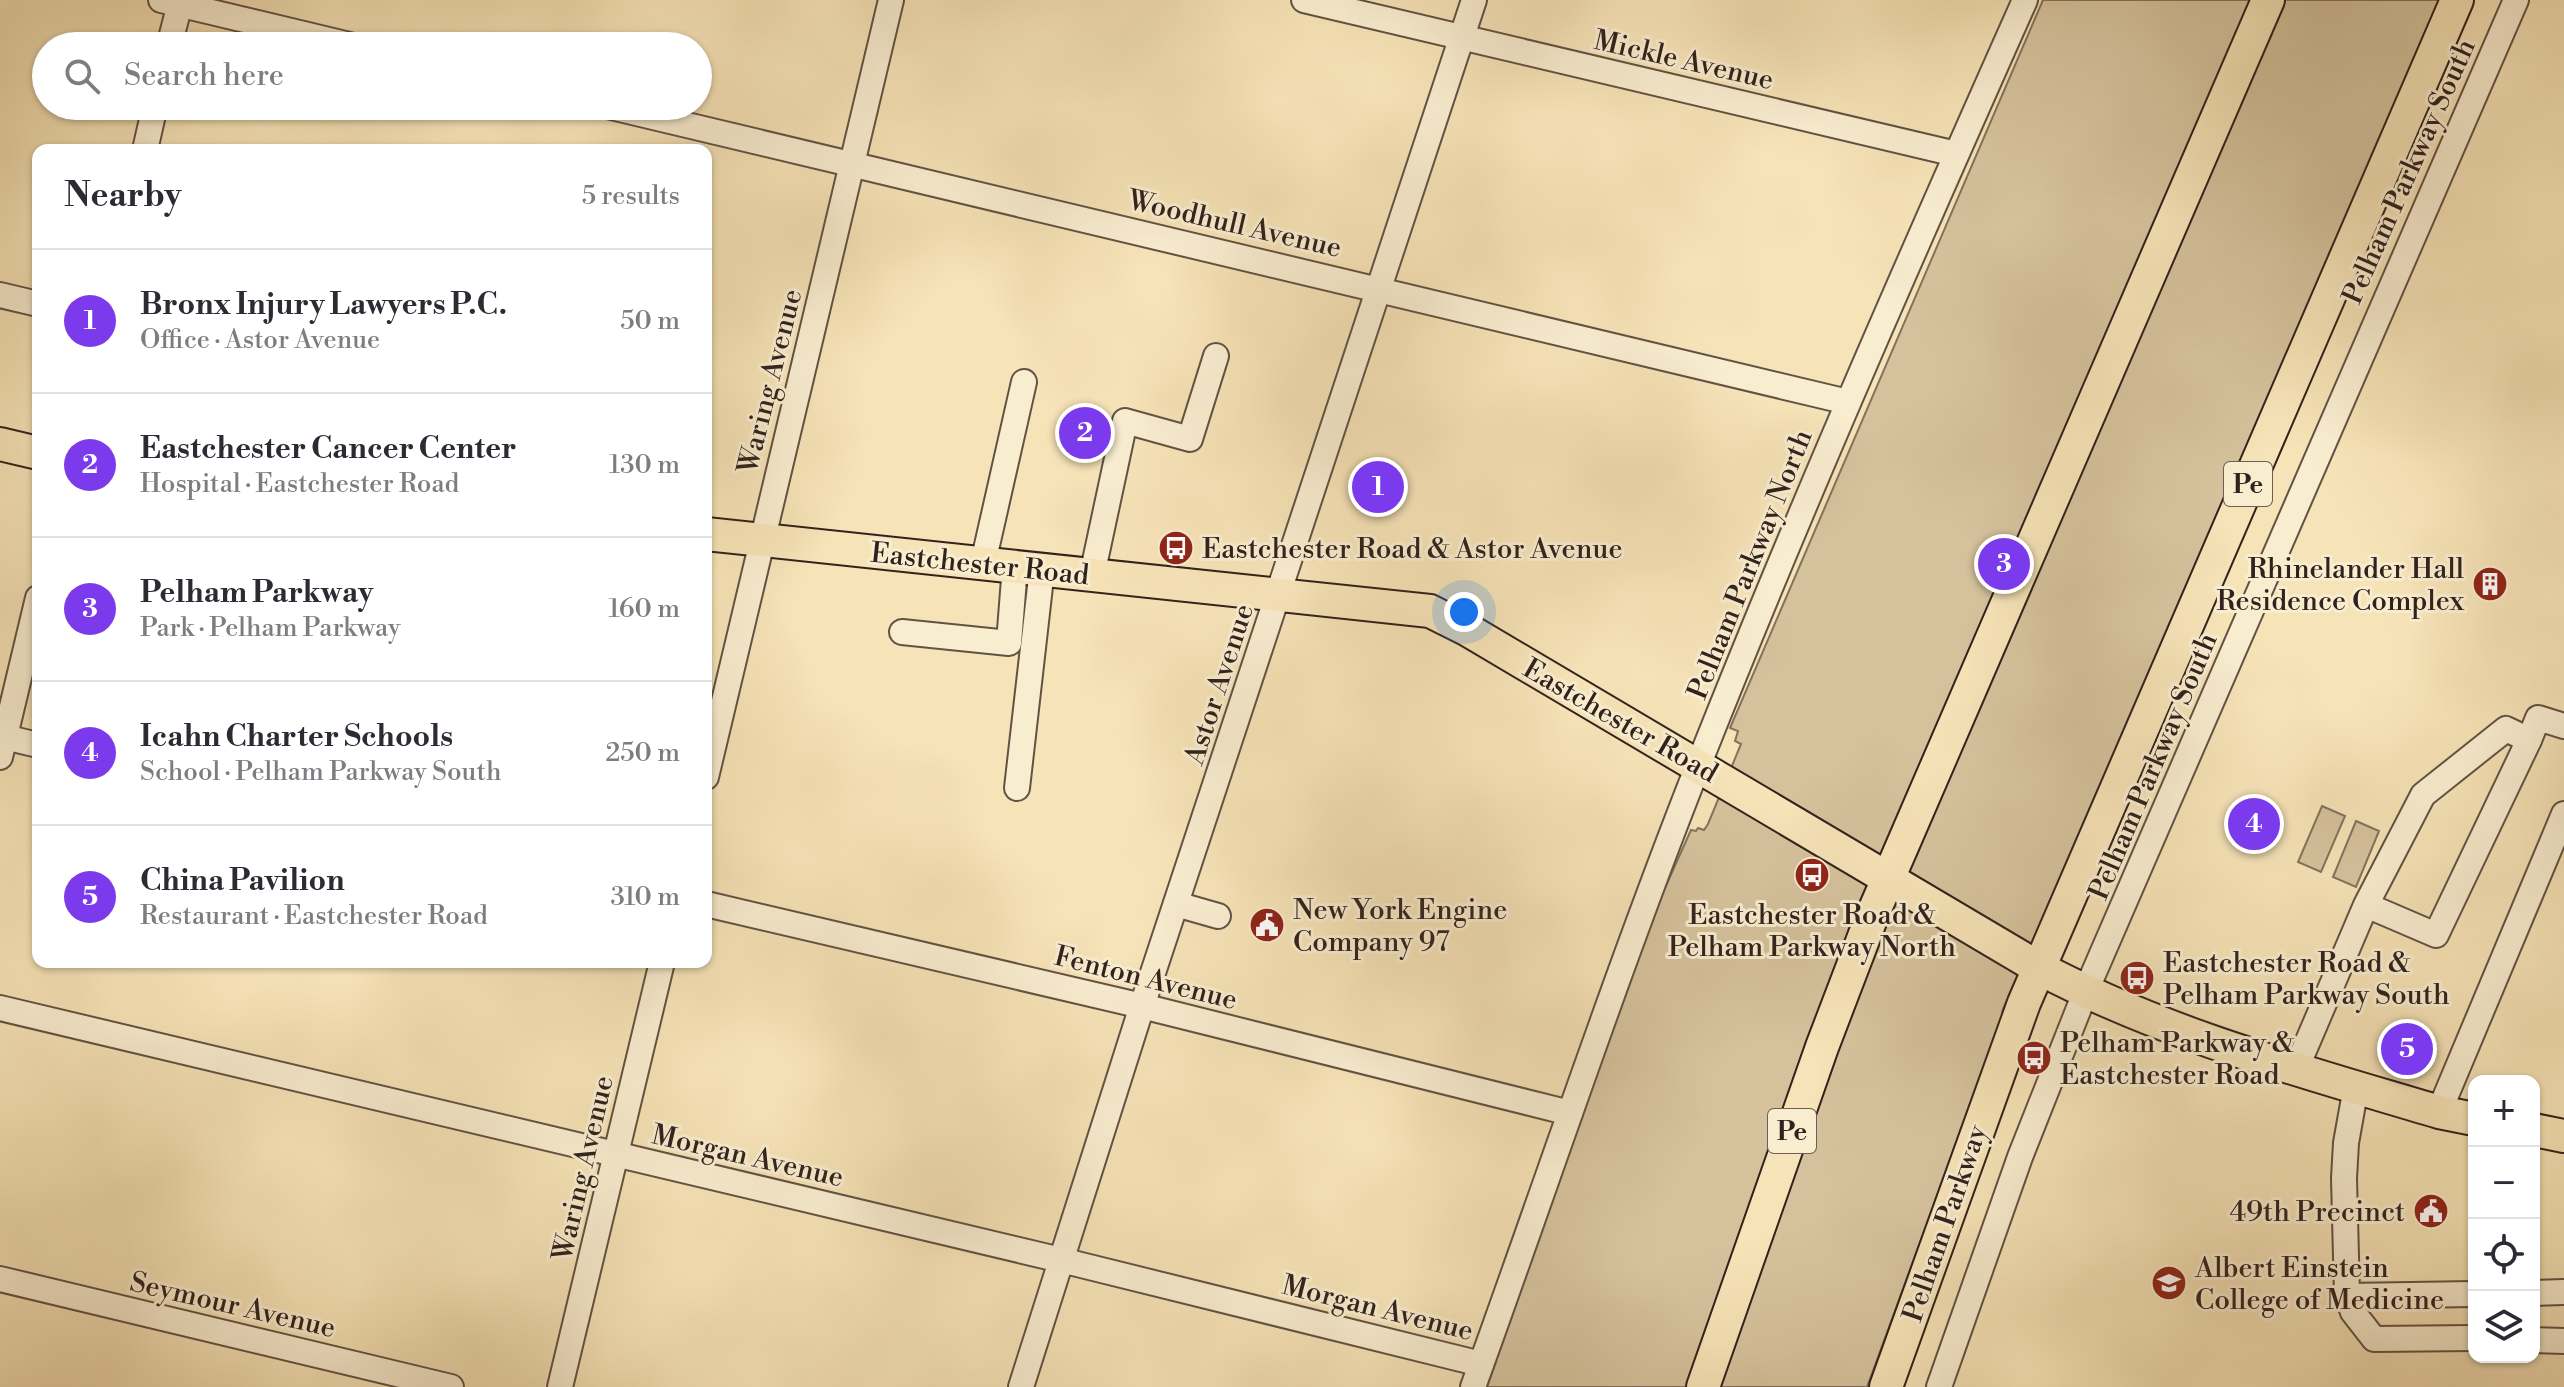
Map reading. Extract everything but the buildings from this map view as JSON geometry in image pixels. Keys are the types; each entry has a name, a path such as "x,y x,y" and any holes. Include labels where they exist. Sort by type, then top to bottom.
{"main road":[{"name":"Pe","path":"1703,1387 1826,1035 1889,878 2268,0"},
{"name":"Pelham Parkway","path":"1886,1387 1990,1093 2039,968 2457,0"},
{"path":"0,444 32,452"},
{"name":"Eastchester Road","path":"712,535 1430,611 1468,630 2085,993 2220,1047 2468,1118"},
{"path":"2540,1131 2564,1136"},
{"path":"1906,1387 1922,1287"}],"street":[{"name":"Waring Avenue","path":"712,752 891,0"},
{"name":"Mickle Avenue","path":"1304,0 1956,154"},
{"name":"Astor Avenue","path":"1021,1387 1142,1006 1474,0"},
{"name":"Pelham Parkway North","path":"1473,1387 1698,766 1848,402 2025,0"},
{"name":"Pelham Parkway South","path":"1939,1387 2030,1129 2085,993 2516,0"},
{"path":"171,32 174,1 298,32"},
{"path":"146,144 152,120"},
{"name":"Woodhull Avenue","path":"666,120 1848,402"},
{"path":"0,295 32,303"},
{"path":"1092,575 1125,421 1190,439 1216,356"},
{"path":"983,563 1024,382"},
{"path":"902,632 1009,643 1029,568"},
{"path":"1017,788 1029,568"},
{"path":"32,622 2,744 32,745"},
{"path":"2366,905 2436,935 2538,718 2564,726"},
{"path":"2296,1069 2366,905 2423,795 2506,729 2529,740"},
{"path":"2439,1112 2564,814"},
{"path":"1176,904 1218,916"},
{"name":"Fenton Avenue","path":"712,905 1142,1006 1570,1113"},
{"name":"Waring Avenue","path":"560,1387 661,968"},
{"name":"Morgan Avenue","path":"0,1008 1061,1260 1481,1364"},
{"path":"2356,1087 2346,1143 2344,1178 2350,1304 2374,1339 2468,1338"},
{"name":"Seymour Avenue","path":"0,1279 451,1387"},
{"path":"2540,1293 2564,1292"},
{"path":"2350,1304 2468,1294"},
{"path":"2540,1340 2564,1341"}],"shaded area":[{"path":"2043,0 2440,0 2003,1009 2004,1014 1867,1387 1487,1387 1651,919 1691,830 1704,830 1708,824 1741,744 1735,741 1738,731 1730,728"},
{"path":"2322,806 2345,816 2321,872 2298,862"},
{"path":"2356,821 2379,831 2356,887 2333,877"}],"place":[{"name":"Eastchester Cancer Center","path":"1085,433"},
{"name":"Bronx Injury Lawyers P.C.","path":"1378,487"},
{"name":"Eastchester Road & Astor Avenue","path":"1176,548"},
{"name":"Pelham Parkway","path":"2004,564"},
{"name":"Rhinelander Hall Residence Complex","path":"2490,584"},
{"name":"Icahn Charter Schools","path":"2254,824"},
{"name":"Eastchester Road & Pelham Parkway North","path":"1812,875"},
{"name":"New York Engine Company 97","path":"1267,925"},
{"name":"Eastchester Road & Pelham Parkway South","path":"2137,978"},
{"name":"China Pavilion","path":"2407,1049"},
{"name":"Pelham Parkway & Eastchester Road","path":"2034,1058"},
{"name":"49th Precinct","path":"2431,1211"},
{"name":"Albert Einstein College of Medicine","path":"2169,1283"}]}
